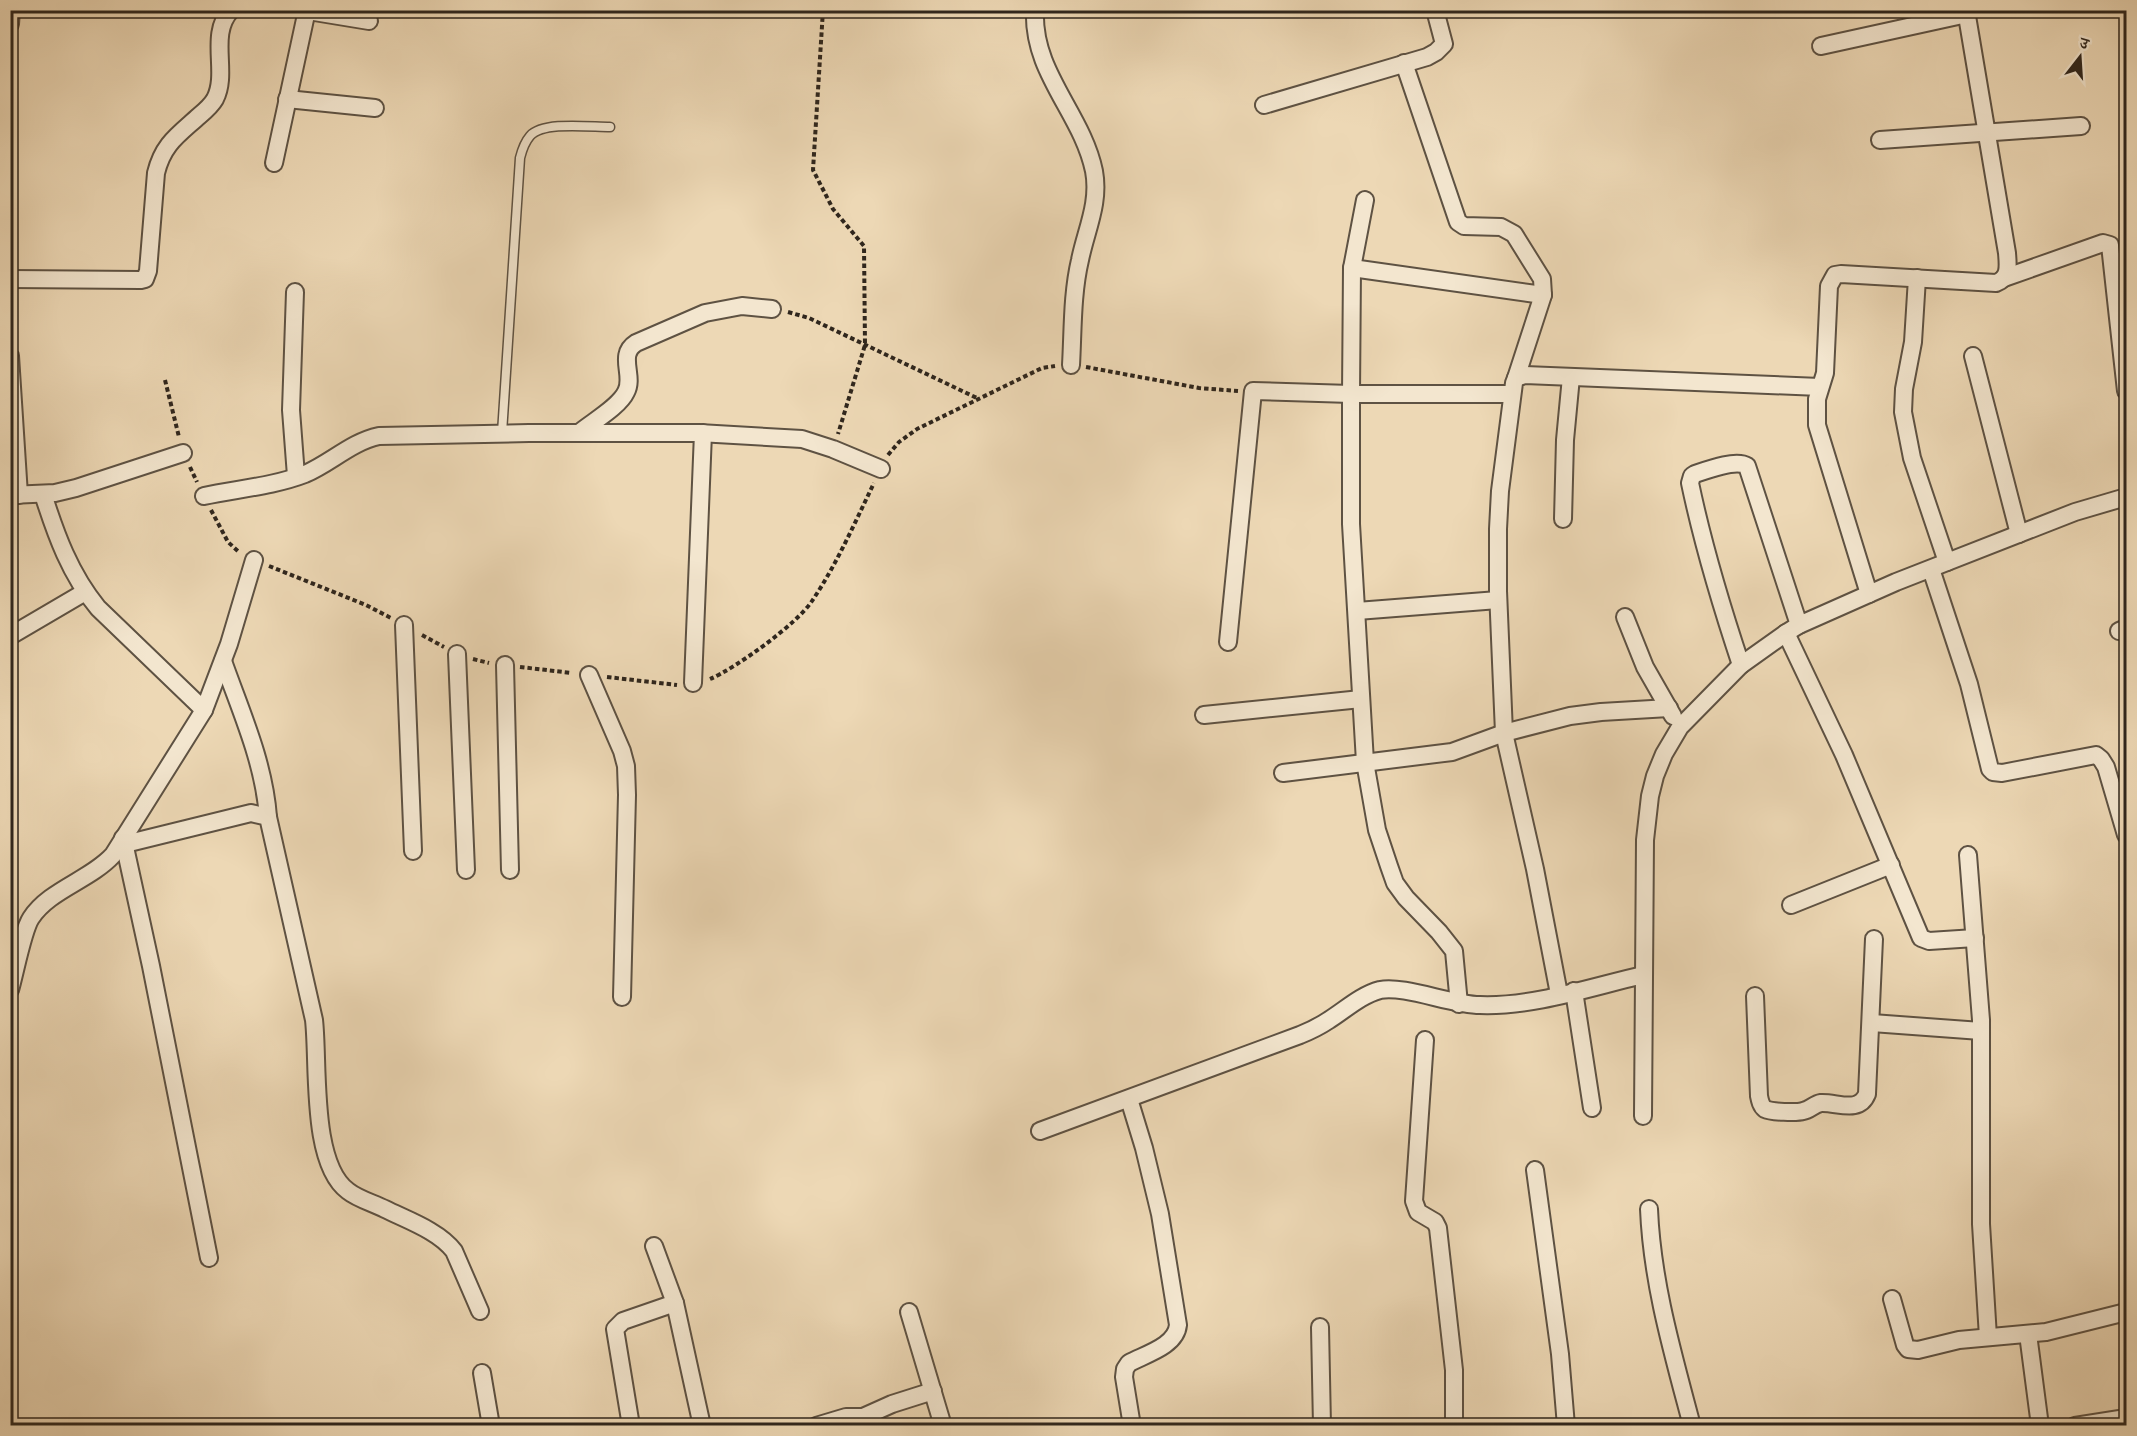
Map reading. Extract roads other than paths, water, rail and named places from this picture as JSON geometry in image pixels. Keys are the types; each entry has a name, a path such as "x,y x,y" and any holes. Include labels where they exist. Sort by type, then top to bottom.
{"street":[{"path":"10,24 11,10"},
{"path":"10,279 144,279 148,271 159,161 168,144 214,100 217,93 220,33 222,23 231,10"},
{"path":"302,10 369,21"},
{"path":"1035,10 1034,30 1041,55 1083,139 1094,172 1095,208 1079,265 1071,365"},
{"path":"1264,105 1427,57 1441,48 1443,38 1436,10"},
{"path":"274,163 307,11"},
{"path":"1821,46 1967,12 2007,253 2008,267 2004,278"},
{"path":"1404,63 1458,222 1464,226 1501,227 1514,234 1542,279 1543,295 1514,386 1500,491 1498,600 1504,733 1535,869 1567,992 1592,1108"},
{"path":"287,99 375,108"},
{"path":"1880,140 2081,126"},
{"path":"1365,200 1352,268 1351,394 1351,524 1365,762 1377,830 1392,874 1406,898 1454,951 1459,1004"},
{"path":"1869,594 1819,433 1816,412 1825,373 1829,286 1835,275 1996,283 2004,278 2103,243 2110,245 2121,272 2127,391"},
{"path":"1352,268 1543,295"},
{"path":"1917,278 1914,342 1904,389 1903,412 1912,458 1990,768 1994,772 2002,773 2096,755 2106,767 2126,833"},
{"path":"295,292 291,410 296,476"},
{"path":"579,433 619,401 626,392 627,355 629,349 636,343 705,314 742,306 772,309"},
{"path":"10,356 15,495 43,494 76,488 183,453"},
{"path":"1973,356 2019,534"},
{"path":"1228,642 1253,391 1351,394 1514,386 1525,375 1820,387"},
{"path":"1563,519 1565,440 1571,377"},
{"path":"204,496 305,474 371,437 502,433 703,433 802,439 833,448 881,469"},
{"path":"693,683 703,433"},
{"path":"1741,665 1701,537 1690,483 1695,474 1735,463 1743,463 1747,466 1793,629 1921,938 1929,941 1975,938"},
{"path":"43,494 57,540 85,592 98,608 204,710"},
{"path":"1643,1116 1645,840 1650,796 1655,776 1664,754 1680,727 1741,665 1793,629 1939,565 2075,512 2127,497"},
{"path":"10,990 29,920 36,910 106,863 124,841 204,710 223,661 254,560"},
{"path":"10,636 85,592"},
{"path":"1357,611 1498,600"},
{"path":"1625,617 1645,667 1680,727"},
{"path":"404,625 413,851"},
{"path":"458,654 466,870"},
{"path":"223,661 254,742 268,817 314,1020 317,1108 331,1167 347,1190 428,1231 450,1245 480,1311"},
{"path":"505,665 510,870"},
{"path":"589,675 622,751 626,766 622,998"},
{"path":"1204,715 1361,699"},
{"path":"1283,772 1452,752 1504,733 1570,716 1669,708"},
{"path":"124,841 251,813 268,817"},
{"path":"124,841 152,966 209,1258"},
{"path":"1968,855 1981,1031 1981,1224 1988,1337"},
{"path":"1791,905 1891,865"},
{"path":"1755,996 1759,1096 1764,1108 1769,1111 1805,1111 1821,1103 1856,1106 1865,1100 1867,1094 1874,939"},
{"path":"1040,1131 1300,1035 1381,990 1399,990 1459,1004 1497,1006 1643,975"},
{"path":"1872,1023 1981,1031"},
{"path":"1425,1040 1414,1201 1418,1212 1435,1222 1438,1228 1454,1370 1454,1425"},
{"path":"1129,1099 1160,1214 1178,1325 1178,1331 1172,1340 1130,1363 1125,1369 1132,1425"},
{"path":"1535,1170 1560,1354 1566,1425"},
{"path":"1649,1209 1653,1264 1692,1425"},
{"path":"654,1246 675,1303 702,1425"},
{"path":"1892,1299 1905,1345 1908,1349 1918,1350 1959,1340 2046,1332 2127,1312"},
{"path":"631,1425 615,1329 623,1321 675,1303"},
{"path":"909,1312 943,1425"},
{"path":"1320,1328 1322,1425"},
{"path":"2028,1334 2040,1425"},
{"path":"482,1373 491,1425"},
{"path":"816,1425 846,1417 866,1421 891,1404 933,1391"},
{"path":"2075,1425 2127,1418"}],"lane":[{"path":"502,433 520,158 524,145 531,135 543,127 610,127"}]}
